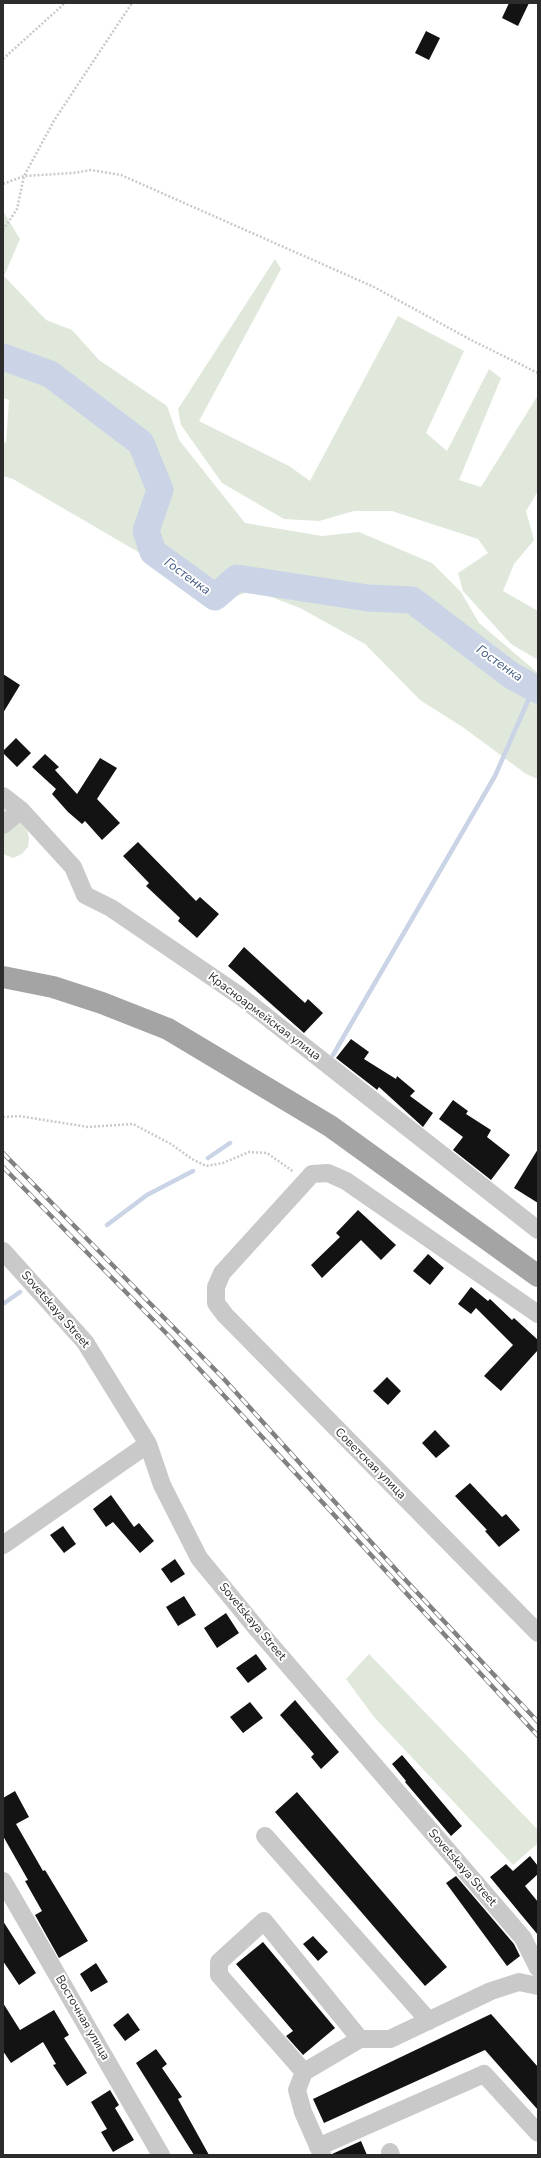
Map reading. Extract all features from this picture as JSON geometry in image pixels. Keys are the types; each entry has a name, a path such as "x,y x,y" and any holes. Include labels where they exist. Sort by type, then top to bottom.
{"main road":[{"path":"3,977 53,987 102,1003 161,1026 330,1126 538,1276"},
{"path":"3,987 49,998 124,1021 234,1068"}],"street":[{"name":"Красноармейская улица","path":"3,796 21,810 73,867 85,895 111,908 240,996 538,1230"},
{"path":"3,825 21,810"},
{"path":"312,1174 328,1173 346,1181 538,1314"},
{"name":"Советская улица","path":"312,1174 222,1273 216,1287 216,1303 225,1315 538,1633"},
{"name":"Sovetskaya Street","path":"3,1251 85,1342 148,1444 162,1485 199,1558 268,1642 523,1938 538,1968"},
{"path":"3,1544 148,1444"},
{"path":"265,1836 429,2021"},
{"name":"Восточная улица","path":"3,1881 162,2155"},
{"path":"304,2072 219,1974 218,1962 264,1921 360,2039"},
{"path":"538,1986 519,1982 498,1989 390,2039 360,2039 304,2072 297,2090 303,2112 320,2151 484,2074 538,2133"}],"path":[{"path":"3,59 65,3"},
{"path":"3,230 16,209 24,176 55,119 132,3"},
{"path":"3,184 24,176 73,173 91,170 121,175 374,287 477,343 538,373"},
{"path":"3,1117 19,1116 88,1127 133,1124 171,1144 192,1159 206,1166 223,1163 249,1152 266,1153 294,1172 312,1174"}],"shaded area":[{"path":"3,211 20,239 4,276 46,320 72,330 99,360 167,406 179,440 245,523 322,536 359,532 432,563 461,592 479,623 538,673 538,779 526,774 464,728 420,700 365,644 300,608 253,590 213,605 164,567 13,479 3,476 3,442 6,443 9,400 3,398"},
{"path":"275,259 281,269 199,421 289,466 310,481 398,316 464,351 426,433 447,451 489,369 501,378 459,480 481,487 538,395 538,491 526,511 534,540 514,564 503,591 538,611 538,660 511,644 463,591 458,573 488,553 478,539 392,511 354,511 319,521 284,519 222,483 181,425 178,409"},
{"path":"3,806 16,816 27,829 29,838 28,847 22,854 13,858 3,854"},
{"path":"369,1654 538,1830 538,1843 513,1865 374,1717 346,1679"}],"building":[{"path":"509,3 529,3 518,26 502,18"},
{"path":"426,31 440,38 429,60 415,53"},
{"path":"3,674 20,685 3,713"},
{"path":"16,738 31,753 17,767 3,753 3,751"},
{"path":"45,754 59,767 55,770 77,794 100,758 117,768 97,799 120,823 102,840 85,821 82,824 68,812 52,794 56,789 32,767"},
{"path":"138,842 196,901 200,897 219,914 197,938 178,921 180,918 146,886 149,883 123,856"},
{"path":"244,947 305,1003 308,999 323,1013 304,1033 228,966"},
{"path":"351,1039 369,1052 364,1059 396,1079 397,1076 415,1091 410,1096 433,1113 423,1127 379,1087 377,1090 336,1058"},
{"path":"453,1100 468,1111 466,1114 491,1130 487,1137 510,1155 491,1180 453,1150 463,1137 439,1119"},
{"path":"538,1149 538,1203 514,1188"},
{"path":"358,1210 396,1245 381,1260 361,1240 322,1278 311,1265 340,1237 336,1233"},
{"path":"428,1254 444,1268 430,1285 413,1271"},
{"path":"471,1287 488,1301 490,1299 512,1320 514,1318 538,1340 538,1350 501,1391 484,1376 513,1345 476,1308 471,1314 458,1304"},
{"path":"387,1377 401,1391 388,1405 373,1391"},
{"path":"435,1430 450,1446 436,1458 422,1443"},
{"path":"470,1483 502,1517 506,1514 520,1530 499,1547 485,1531 487,1530 455,1496"},
{"path":"111,1495 134,1527 139,1523 154,1541 140,1553 113,1522 106,1527 93,1509"},
{"path":"63,1526 76,1544 64,1553 50,1535"},
{"path":"175,1559 185,1574 171,1583 161,1569"},
{"path":"184,1596 196,1615 178,1626 166,1607"},
{"path":"226,1613 239,1633 217,1648 204,1628"},
{"path":"256,1654 267,1669 248,1683 236,1668"},
{"path":"295,1700 339,1752 321,1769 311,1757 314,1754 280,1715"},
{"path":"250,1702 263,1718 243,1733 230,1717"},
{"path":"402,1755 462,1826 451,1836 405,1782 406,1781 392,1764"},
{"path":"15,1791 29,1817 16,1824 43,1871 45,1870 88,1941 59,1958 35,1915 42,1911 25,1881 28,1880 3,1836 3,1798"},
{"path":"297,1792 447,1967 425,1986 275,1812"},
{"path":"530,1856 538,1866 538,1874 525,1886 538,1902 538,1935 490,1877 506,1864 513,1871"},
{"path":"456,1876 514,1944 520,1956 507,1966 446,1883"},
{"path":"3,1921 36,1973 19,1985 3,1961"},
{"path":"313,1936 328,1952 318,1961 303,1944"},
{"path":"263,1942 335,2028 303,2055 286,2036 293,2031 236,1964"},
{"path":"96,1963 108,1982 91,1992 80,1974"},
{"path":"3,2003 20,2030 54,2010 69,2035 64,2038 87,2073 67,2086 53,2065 56,2064 43,2042 11,2063 3,2051"},
{"path":"128,2013 140,2030 125,2041 113,2025"},
{"path":"491,2014 538,2067 538,2110 485,2050 324,2123 313,2099"},
{"path":"156,2049 167,2064 162,2068 182,2097 178,2099 209,2155 194,2155 136,2063"},
{"path":"110,2090 119,2105 115,2108 134,2140 113,2152 101,2132 107,2129 91,2102"},
{"path":"361,2141 367,2155 332,2155 332,2154"}],"waterway":[{"name":"Гостенка","path":"3,357 50,374 141,443 160,490 146,531 153,552 215,597 237,578 368,598 412,600 512,676 538,690"},
{"path":"333,1055 495,776 534,687"},
{"path":"208,1158 230,1143"},
{"path":"107,1225 147,1195 193,1171"},
{"path":"3,1304 20,1292"}],"railway":[{"path":"3,1153 223,1378 399,1573 538,1722"},
{"path":"3,1167 169,1336 538,1736"}]}
